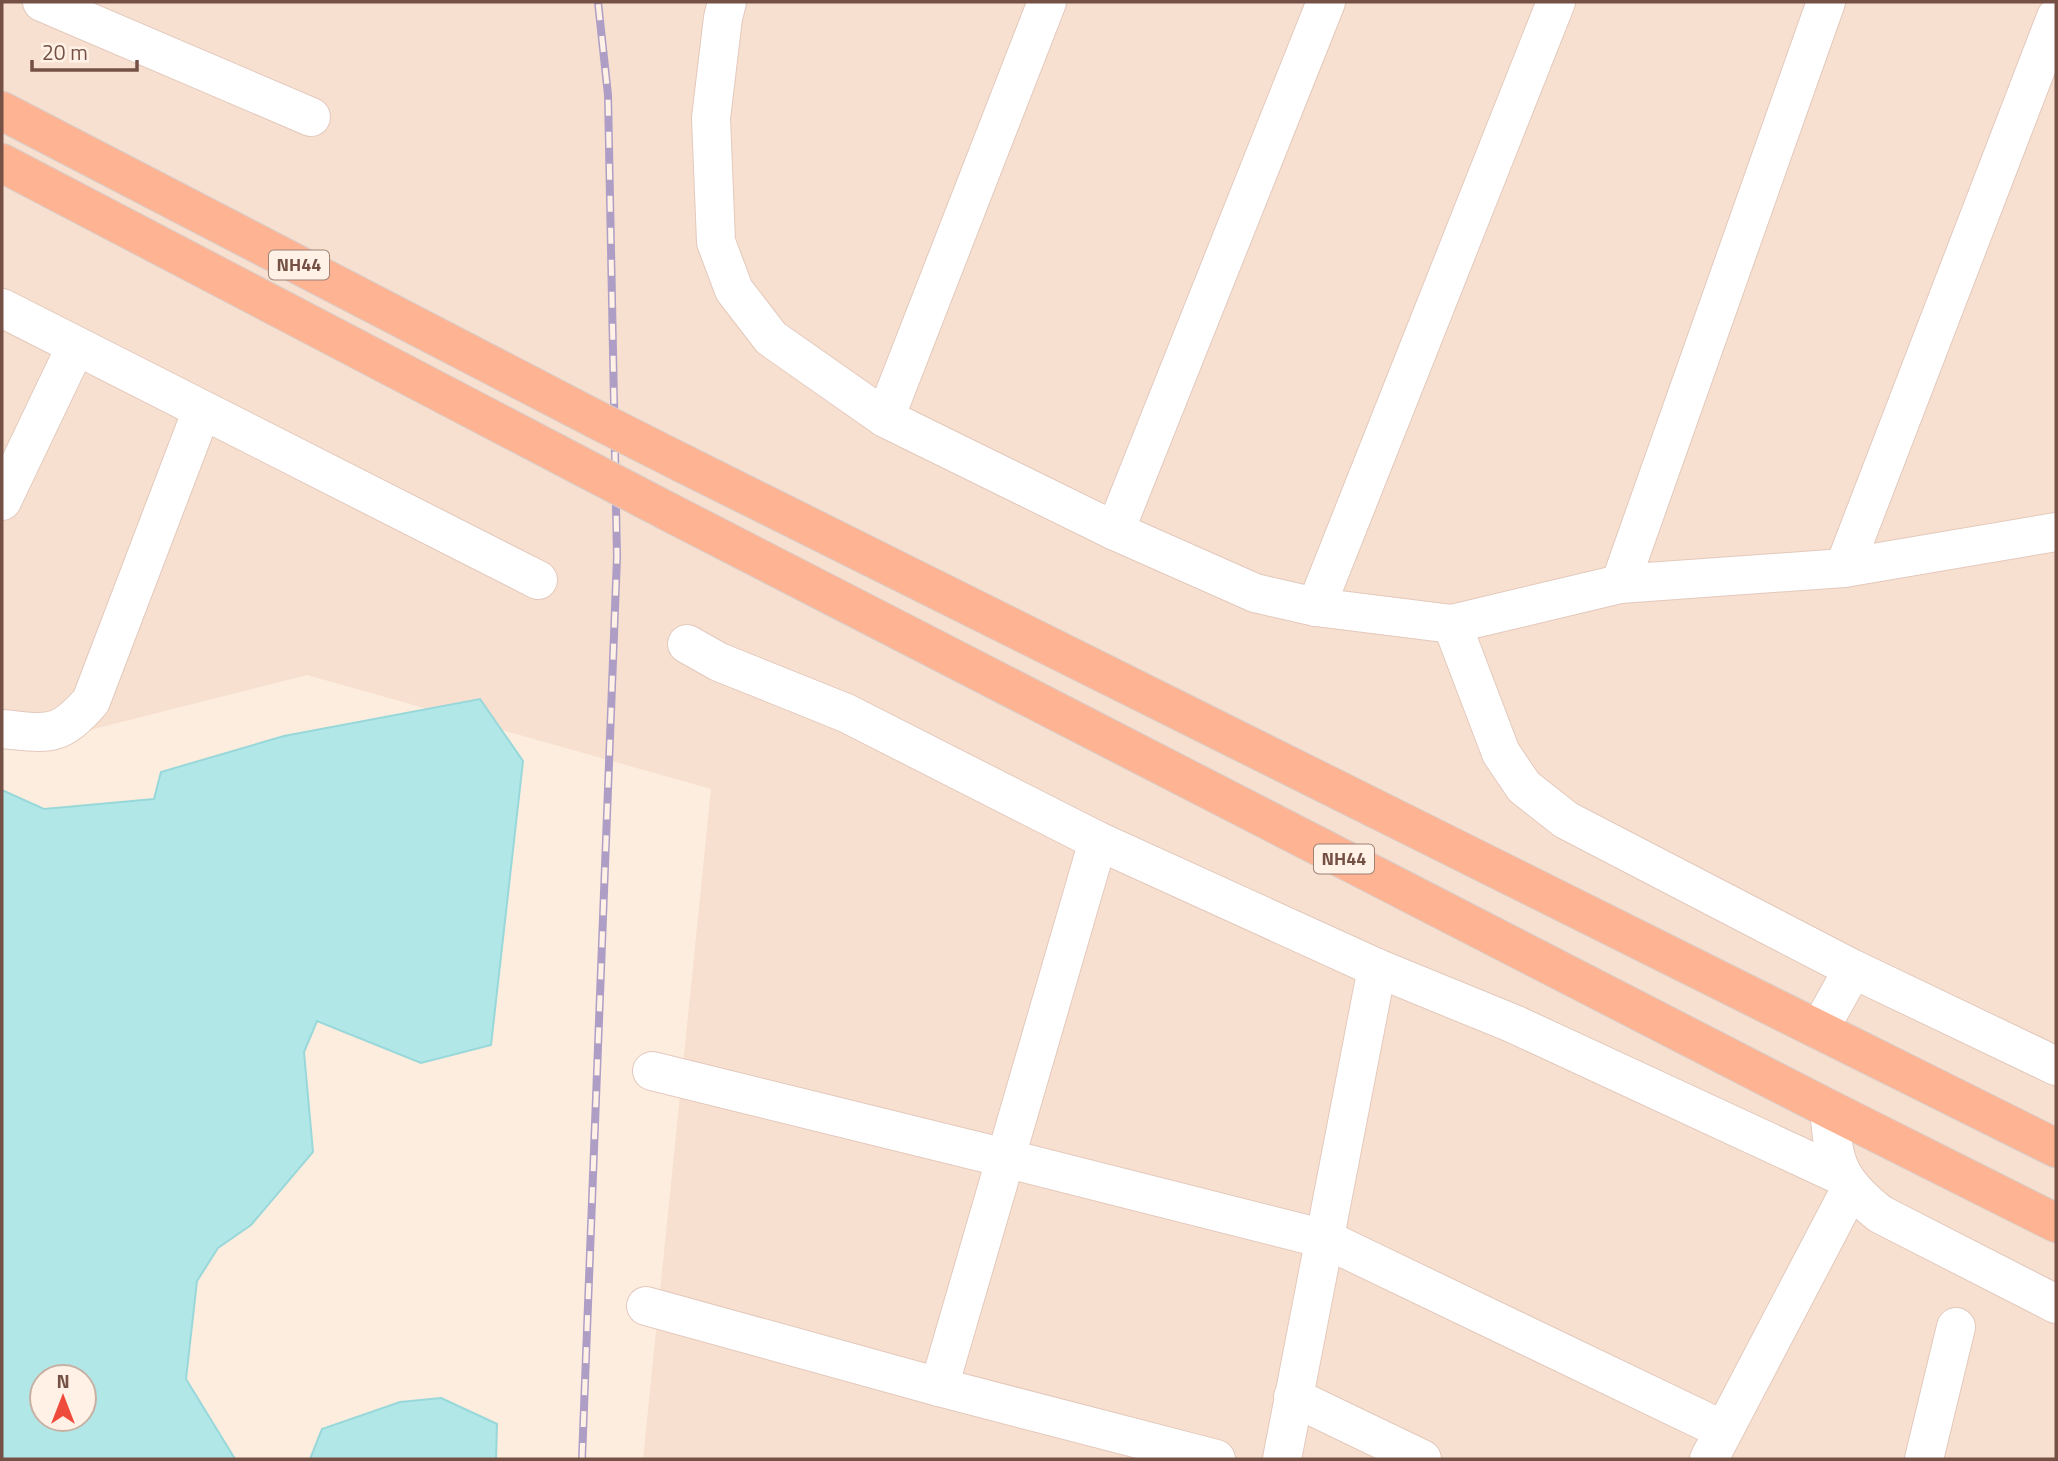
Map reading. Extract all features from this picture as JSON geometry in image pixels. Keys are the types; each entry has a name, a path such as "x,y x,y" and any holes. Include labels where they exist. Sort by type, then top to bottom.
{"highway":[{"name":"NH44","path":"2,111 682,463 2056,1148"},
{"name":"NH44","path":"2,163 667,511 1829,1109 2056,1223"}],"street":[{"path":"42,2 311,117"},
{"path":"727,2 711,118 716,242 734,290 771,338 885,418 1115,531 1255,593 1315,607 1452,624 1620,584 1844,568 2056,533"},
{"path":"885,418 1047,2"},
{"path":"1115,531 1326,2"},
{"path":"1315,607 1556,2"},
{"path":"1620,584 1826,2"},
{"path":"1844,568 2056,17"},
{"path":"2,308 538,580"},
{"path":"2,501 76,346"},
{"path":"2,729 49,733 76,719 91,701 202,410"},
{"path":"1452,624 1501,753 1524,786 1566,820 1853,970 2056,1066"},
{"path":"687,644 719,662 846,713 1098,841 1377,968 1514,1024 1846,1182 1880,1213 2056,1304"},
{"path":"939,1387 1098,841"},
{"path":"1282,1459 1377,968"},
{"path":"1819,1030 1853,970"},
{"path":"652,1071 1325,1240 1716,1445 1846,1182 1832,1141 1829,1109"},
{"path":"646,1306 939,1387 1216,1459"},
{"path":"1924,1459 1956,1327"},
{"path":"1293,1397 1422,1459"}],"shaded area":[{"path":"2,2 2056,2 2056,1459 643,1459 711,789 307,675 35,744 2,744"}],"water":[{"path":"480,699 523,761 491,1045 421,1063 317,1021 304,1052 313,1152 251,1225 218,1248 197,1281 186,1379 235,1459 2,1459 2,790 44,809 154,799 161,772 284,736"},
{"path":"441,1398 497,1424 496,1459 310,1459 322,1429 400,1402"}],"railway":[{"path":"582,1459 617,557 608,95 598,2"}]}
